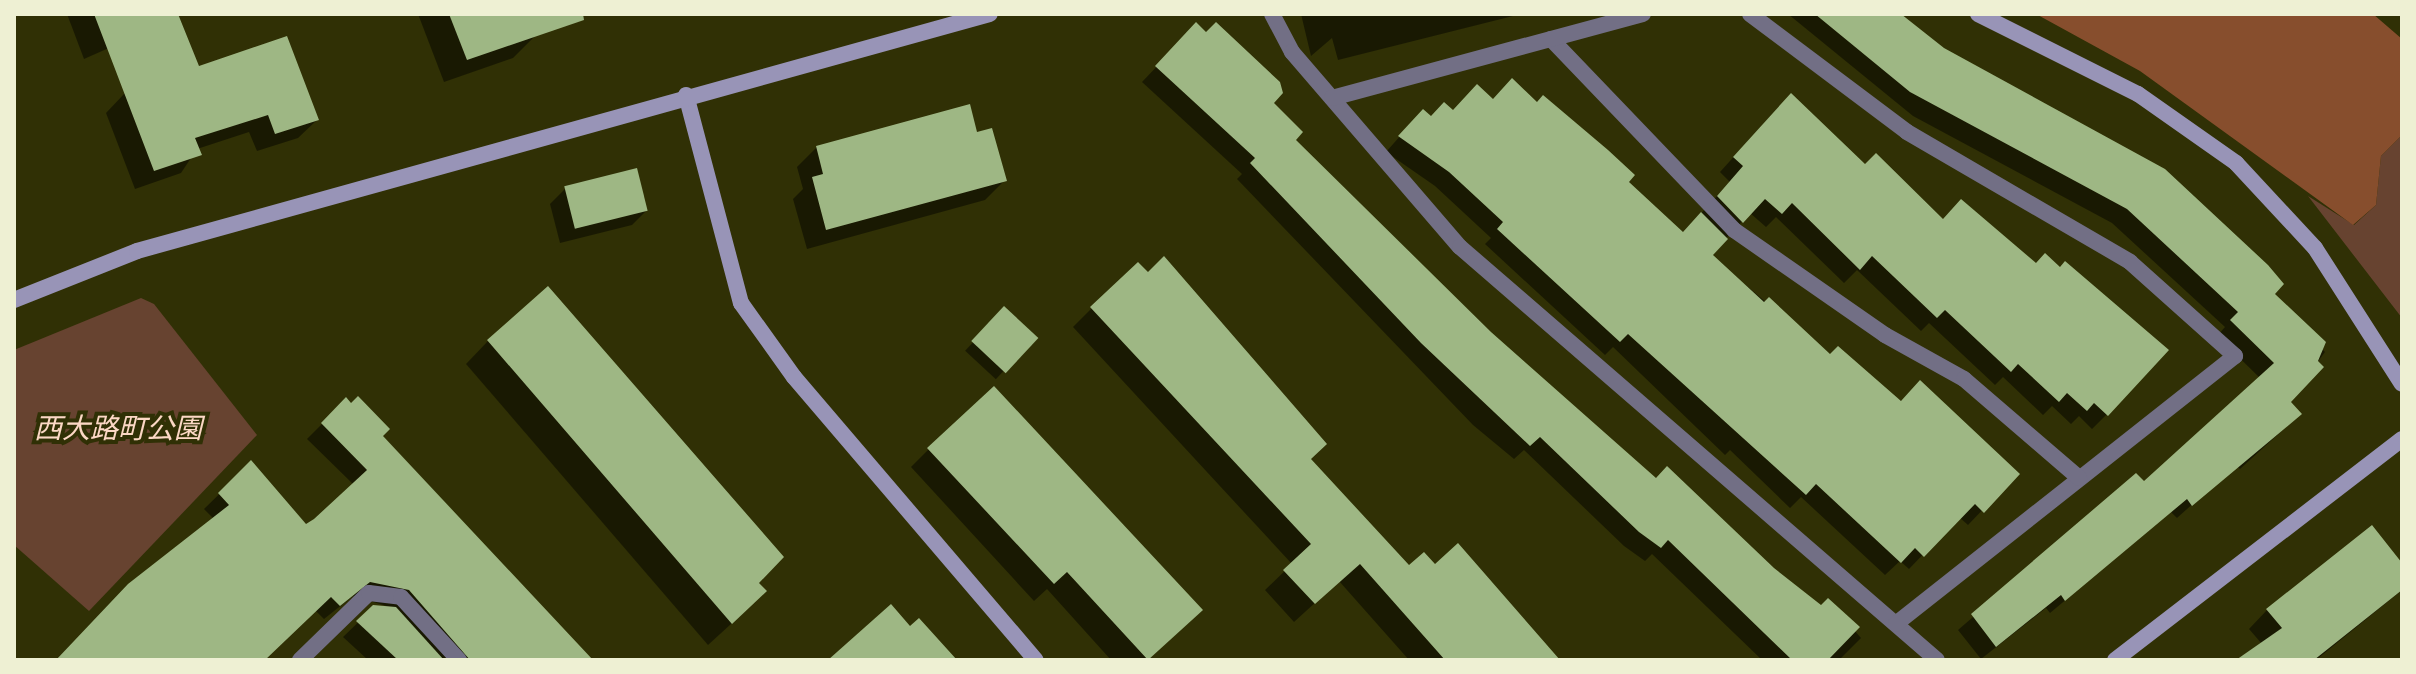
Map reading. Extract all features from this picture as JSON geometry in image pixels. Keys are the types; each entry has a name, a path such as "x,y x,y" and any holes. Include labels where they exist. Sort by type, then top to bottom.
{"street":[{"path":"14,300 137,251 686,95 990,14"},
{"path":"1272,14 1292,52 1460,247 1937,660"},
{"path":"1332,98 1643,14"},
{"path":"1750,14 1907,132 2130,262 2235,356 1896,624"},
{"path":"1978,14 2138,94 2236,163 2315,248 2402,384"},
{"path":"1551,39 1734,230 1885,335 1964,379 2079,478"},
{"path":"686,95 741,303 794,377 1036,660"},
{"path":"2115,660 2402,439"},
{"path":"300,660 369,593 401,597 459,660"}],"green space":[{"path":"2402,135 2402,318 2308,196 2354,225 2376,205 2381,156"},
{"name":"西大路町公園","path":"141,298 154,304 257,435 89,611 14,545 14,350"}],"shaded area":[{"path":"2036,14 2373,14 2402,39 2402,135 2381,156 2376,205 2353,225 2140,71"}],"building":[{"path":"94,14 178,14 199,66 287,36 319,120 275,134 268,115 195,138 202,155 154,171"},
{"path":"449,14 583,14 584,20 467,60"},
{"path":"1815,14 1901,14 1944,48 2165,169 2268,265 2284,284 2275,294 2326,342 2318,361 2324,367 2291,402 2302,414 2192,506 2187,499 2065,601 2061,595 1996,647 1971,614 2136,473 2144,481 2274,363 2230,320 2238,312 2127,209 1910,92"},
{"path":"1196,22 1206,32 1216,22 1280,82 1283,93 1274,103 1303,132 1296,140 1491,332 1656,478 1667,466 1774,568 1821,605 1828,598 1860,627 1828,660 1792,660 1668,540 1661,548 1639,532 1540,437 1530,446 1421,343 1250,163 1255,158 1155,66"},
{"path":"1512,78 1537,102 1543,95 1608,150 1635,175 1629,182 1683,232 1701,212 1728,239 1713,255 1764,302 1769,297 1830,354 1838,346 1901,401 1920,380 2020,474 1984,513 1975,504 1924,557 1915,548 1901,563 1816,484 1806,495 1628,334 1620,342 1497,229 1503,222 1449,172 1398,136 1423,109 1431,116 1444,102 1453,110 1477,84 1493,99"},
{"path":"1791,93 1865,164 1876,153 1943,219 1961,199 2036,263 2045,253 2060,267 2065,261 2169,350 2108,416 2094,403 2087,411 2067,393 2059,402 2018,364 2011,372 1945,310 1937,318 1872,256 1860,270 1792,203 1782,214 1765,199 1743,223 1717,196 1743,166 1733,157"},
{"path":"970,104 977,132 992,128 1007,181 826,230 812,177 823,174 816,146"},
{"path":"637,168 648,211 575,229 564,186"},
{"path":"1164,256 1327,444 1311,459 1409,565 1424,552 1435,564 1458,543 1560,660 1445,660 1360,564 1315,604 1283,570 1311,544 1090,307 1138,262 1148,272"},
{"path":"548,286 784,557 759,583 767,591 732,624 487,340"},
{"path":"1004,306 1038,338 1006,373 971,341"},
{"path":"994,386 1203,610 1148,660 1067,572 1054,584 927,448"},
{"path":"358,396 390,429 383,436 593,660 470,660 409,590 370,582 340,606 331,597 265,660 56,660 128,584 229,505 218,493 251,460 306,524 314,519 367,470 321,423 346,397 351,403"},
{"path":"2372,525 2402,563 2402,590 2314,660 2236,660 2282,628 2266,609"},
{"path":"891,604 910,626 919,618 957,660 828,660"},
{"path":"373,605 396,607 444,660 398,660 356,621"}]}
